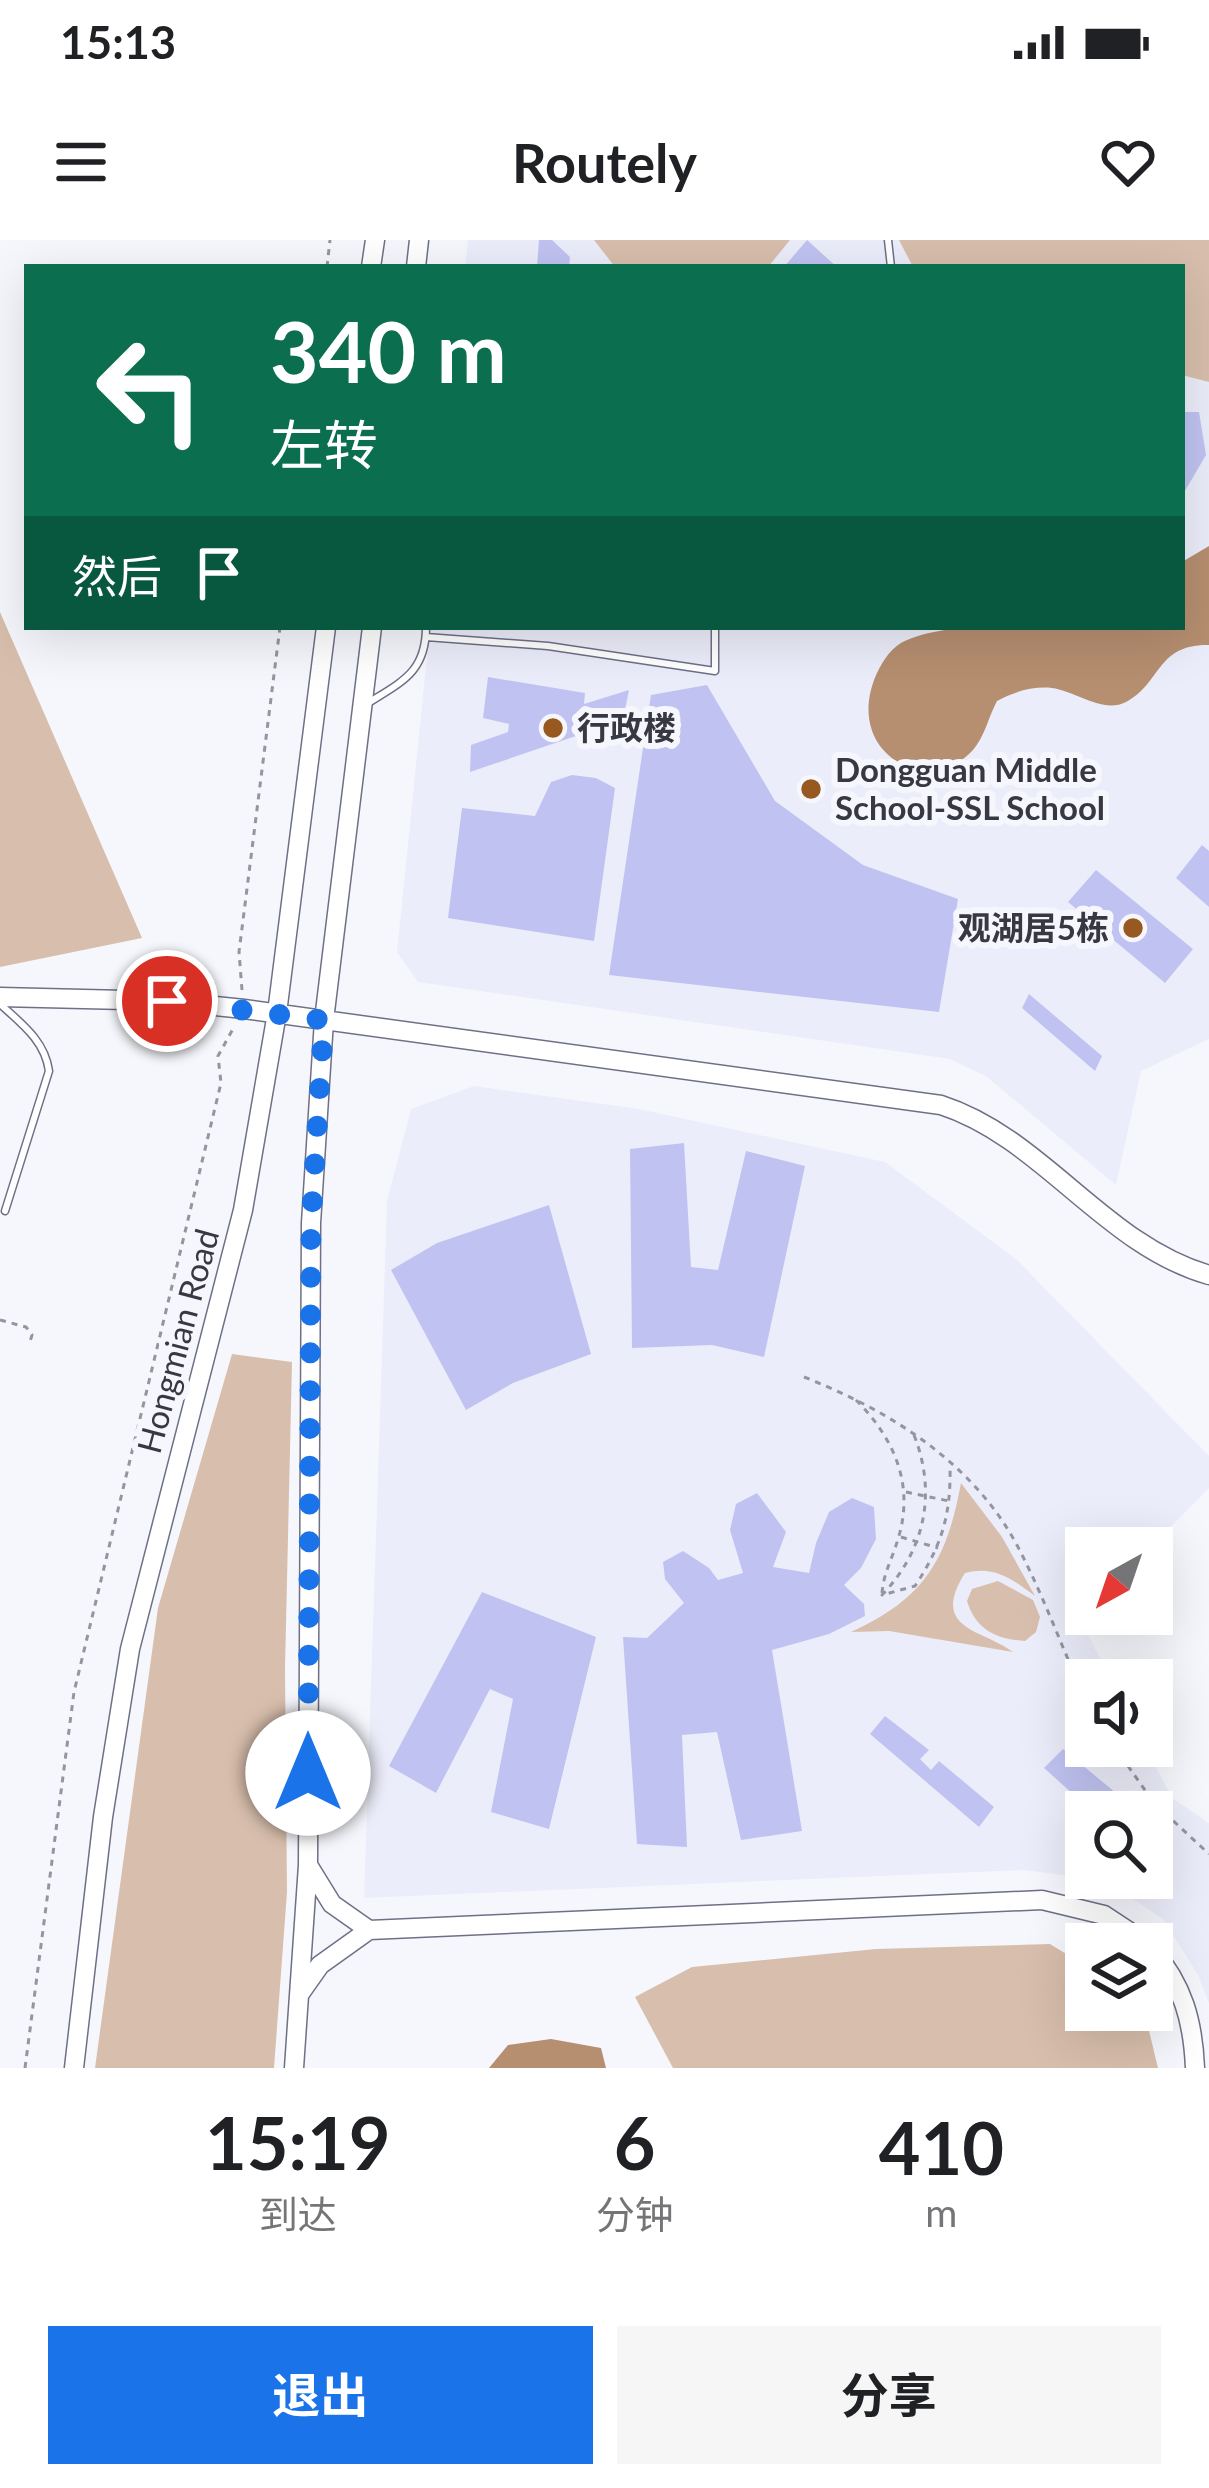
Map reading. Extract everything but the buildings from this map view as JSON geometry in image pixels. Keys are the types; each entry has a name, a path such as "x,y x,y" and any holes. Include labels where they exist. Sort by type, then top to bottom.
{"main road":[{"name":"Hongmian Road","path":"74,2068 130,1649 243,1210 277,1013 326,630"},
{"path":"294,2068 308,1864 311,1223 324,1020 372,630"},
{"path":"0,1001 144,1000 244,1009 941,1105 976,1120 1022,1150 1125,1233 1209,1275"},
{"path":"308,1864 332,1904 369,1930"},
{"path":"301,1992 320,1965 369,1930 1042,1900 1104,1915 1116,1923"},
{"path":"1173,1978 1189,2012 1195,2068"}],"lane":[{"path":"362,707 402,682 423,659 426,630"},
{"path":"426,637 548,646 715,671 715,630"},
{"path":"0,1001 47,1054 50,1071 5,1210"}],"path":[{"path":"25,2068 74,1692 221,1084 218,1056 244,1009 239,952 280,630"},
{"path":"0,1320 26,1327 32,1335 29,1345"},
{"path":"804,1377 852,1396 911,1430 950,1464 1016,1542 1068,1659"},
{"path":"852,1396 880,1424 906,1492 899,1537 884,1567 882,1595"},
{"path":"882,1595 904,1572 928,1495 925,1466 911,1430"},
{"path":"882,1595 915,1586 940,1548 950,1501 950,1464"},
{"path":"906,1492 950,1501"},
{"path":"899,1537 940,1548"},
{"path":"1129,1767 1154,1803 1209,1854"}],"shaded area":[{"name":"Dongguan Middle School-SSL School","path":"468,240 1209,240 1209,1039 1141,1071 1116,1185 987,1077 950,1059 418,982 397,952 430,630 1185,630 1185,264 465,264"},
{"path":"594,240 790,240 770,264 613,264"},
{"path":"899,240 1209,240 1209,382 1185,376 1185,264 911,264"},
{"path":"1209,546 1209,645 1179,651 1126,702 1099,704 1052,688 1016,692 997,701 973,750 954,764 934,770 895,760 880,745 870,725 869,701 877,673 902,643 945,630 1185,630 1185,560"},
{"path":"0,612 142,938 0,967"},
{"path":"474,1086 639,1109 885,1162 1016,1259 1209,1456 1209,1488 1171,1527 1065,1527 1065,1635 1088,1635 1100,1659 1065,1659 1065,1767 1156,1767 1168,1791 1065,1791 1065,1876 1024,1870 364,1898 387,1201 411,1109"},
{"path":"232,1354 292,1362 285,1669 287,1892 274,2068 95,2068 158,1608"},
{"path":"961,1483 1002,1537 1035,1596 1002,1575 965,1573 955,1592 956,1617 1013,1652 889,1631 851,1632 897,1606 928,1574 948,1534"},
{"path":"998,1581 1033,1600 1040,1617 1036,1632 1025,1641 989,1631 971,1611 967,1601 972,1589"},
{"path":"1173,1799 1209,1823 1209,2003 1173,1935 1173,1923 1133,1899 1173,1899"},
{"path":"1050,1944 1065,1953 1065,2031 1149,2031 1158,2068 673,2068 635,1997 692,1967 876,1949"},
{"path":"551,2039 601,2048 606,2068 489,2068 508,2045"}],"place":[{"name":"行政楼","path":"553,728"},
{"name":"Dongguan Middle School-SSL School","path":"811,789"},
{"name":"观湖居5栋","path":"1133,928"}],"route":[{"path":"167,1001 324,1020 311,1223 308,1773"}]}
